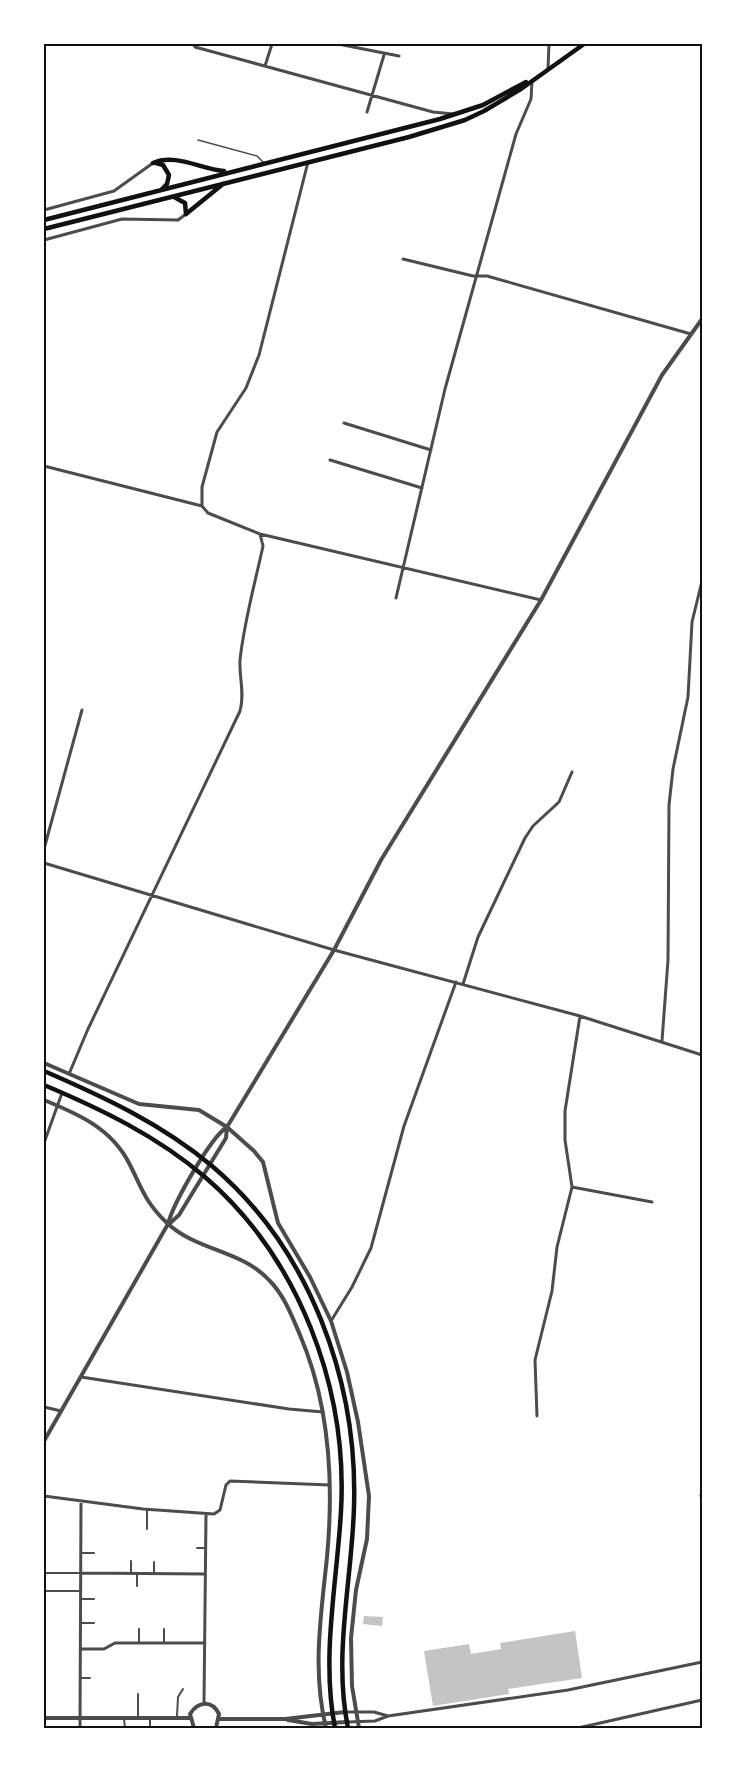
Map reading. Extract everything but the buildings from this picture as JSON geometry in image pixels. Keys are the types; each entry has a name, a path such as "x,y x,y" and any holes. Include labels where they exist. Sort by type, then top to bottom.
{"main road":[{"path":"44,229 408,137 465,120 521,89 584,44"},
{"path":"44,220 454,114 483,105 532,80"},
{"path":"153,163 173,160 230,172"},
{"path":"153,163 163,165 168,171 169,180 162,189"},
{"path":"186,214 225,182"},
{"path":"172,196 185,202 186,214"},
{"path":"44,1071 118,1103 210,1165 242,1196 287,1256 322,1320 337,1364 348,1410 354,1460 354,1510 343,1657 345,1712 348,1728"},
{"path":"44,1085 127,1123 203,1176 249,1224 281,1271 310,1326 329,1387 342,1459 341,1511 329,1668 335,1726"}],"street":[{"path":"265,66 272,44"},
{"path":"338,44 384,55 399,56"},
{"path":"548,68 549,44"},
{"path":"195,45 433,112 454,114"},
{"path":"367,112 384,55"},
{"path":"396,598 431,450 477,276 516,134 531,99 532,80"},
{"path":"202,506 202,487 218,432 246,388 259,355 308,161"},
{"path":"44,210 114,191 153,163"},
{"path":"44,240 122,219 177,220 186,214"},
{"path":"403,259 477,276 487,276 692,334"},
{"path":"168,1224 179,1215 226,1138 227,1127 334,950 381,860 541,600 662,375 702,319"},
{"path":"344,423 431,450"},
{"path":"330,460 422,488"},
{"path":"44,466 202,506 208,513 260,534 541,600"},
{"path":"69,1074 88,1029 154,896 240,711 243,691 240,678 240,658 263,546 260,534"},
{"path":"662,1041 668,960 669,806 688,697 692,622 702,581"},
{"path":"44,849 81,710"},
{"path":"463,984 478,937 525,838 532,826 559,802 572,772"},
{"path":"44,863 334,950 580,1016 702,1055"},
{"path":"331,1321 352,1287 370,1248 404,1126 456,982"},
{"path":"537,1416 534,1360 552,1291 557,1247 572,1187 565,1140 565,1118 580,1016"},
{"path":"44,1063 139,1104 199,1110 227,1127 254,1150 263,1162 278,1223 310,1277 331,1321 347,1372 358,1422 369,1496 367,1539 356,1590 351,1638 355,1712 359,1728"},
{"path":"44,1143 62,1093"},
{"path":"44,1100 93,1123 111,1138 128,1161 139,1189 168,1224 197,1243 245,1260 271,1281 291,1314 308,1352 323,1412 330,1485 327,1554 317,1646 325,1726"},
{"path":"44,1441 168,1224 172,1211 202,1159 219,1132 227,1127"},
{"path":"572,1187 652,1202"},
{"path":"81,1377 289,1409 323,1412"},
{"path":"44,1407 62,1411"},
{"path":"44,1496 147,1509 214,1514 220,1510 226,1485 230,1480 330,1485"},
{"path":"701,1495 702,1502"},
{"path":"80,1728 81,1501"},
{"path":"147,1509 147,1529"},
{"path":"204,1703 206,1514"},
{"path":"197,1548 205,1548"},
{"path":"80,1553 94,1553"},
{"path":"131,1561 131,1574"},
{"path":"154,1562 154,1574"},
{"path":"44,1573 205,1574"},
{"path":"137,1574 137,1586"},
{"path":"173,1574 173,1581"},
{"path":"44,1591 81,1591"},
{"path":"81,1599 94,1599"},
{"path":"80,1623 94,1623"},
{"path":"135,1650 139,1629"},
{"path":"164,1629 164,1643"},
{"path":"80,1648 104,1649 115,1643 205,1643"},
{"path":"285,1719 325,1726 375,1721 388,1716 568,1690 702,1662"},
{"path":"80,1678 90,1678"},
{"path":"177,1718 178,1697 183,1689"},
{"path":"138,1694 138,1718"},
{"path":"578,1728 702,1700"},
{"path":"194,1728 190,1718 196,1706 204,1703 217,1710 220,1719 216,1728"},
{"path":"220,1719 285,1719 345,1712 374,1712 388,1716"},
{"path":"45,1728 44,1718 190,1718"},
{"path":"124,1718 124,1728"},
{"path":"150,1718 150,1728"}],"lane":[{"path":"186,44 195,45"},
{"path":"198,140 256,156 264,163"}]}
